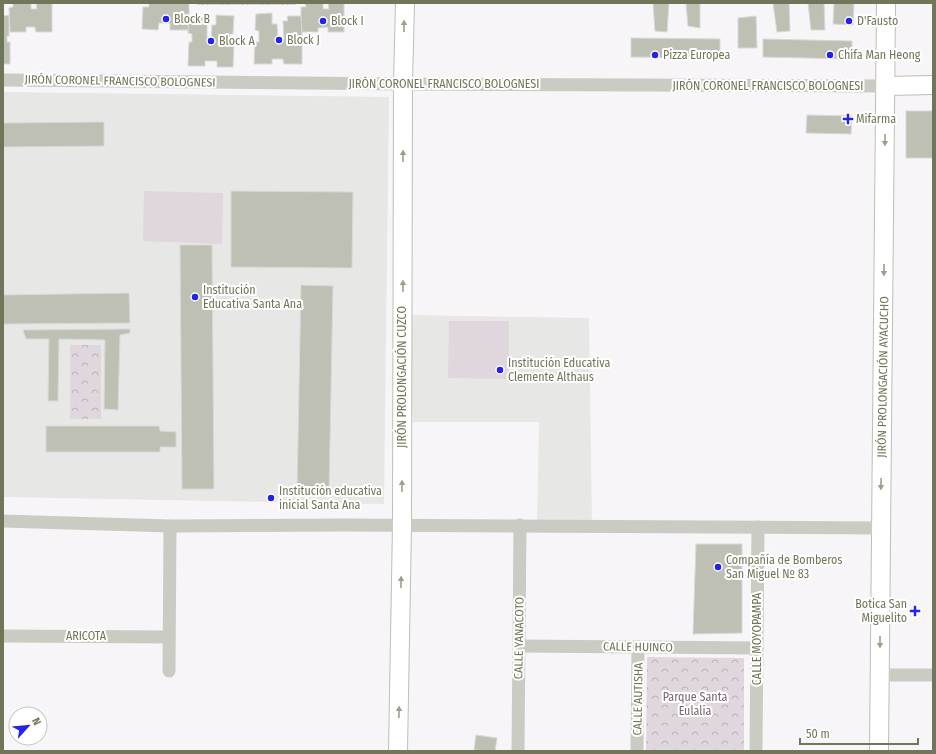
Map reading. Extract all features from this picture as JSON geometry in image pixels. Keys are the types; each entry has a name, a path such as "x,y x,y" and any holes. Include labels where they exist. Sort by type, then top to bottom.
{"street":[{"name":"JIRÓN PROLONGACIÓN CUZCO","path":"398,751 402,525 403,84 405,3"},
{"name":"JIRÓN PROLONGACIÓN AYACUCHO","path":"879,751 886,3"},
{"name":"JIRÓN CORONEL FRANCISCO BOLOGNESI","path":"3,80 403,84 886,86"},
{"path":"886,86 933,84"},
{"path":"3,521 170,526 520,525 881,528"},
{"name":"CALLE YANACOTO","path":"518,751 520,525"},
{"path":"169,671 170,526"},
{"name":"CALLE MOYOPAMPA","path":"756,751 758,527"},
{"name":"ARICOTA","path":"3,636 169,637"},
{"name":"CALLE HUINCO","path":"519,646 757,648"},
{"name":"CALLE AUTISHA","path":"637,751 638,647"},
{"path":"880,675 933,675"}],"shaded area":[{"name":"Institución Educativa Santa Ana","path":"3,92 389,97 384,504 3,497"},
{"name":"Institución Educativa Clemente Althaus","path":"407,315 589,318 592,528 537,528 539,422 413,422"}],"green space":[{"path":"197,3 296,3 296,5 197,5"},
{"path":"144,191 223,193 222,244 143,241"},
{"path":"449,321 509,321 509,379 448,378"},
{"path":"70,345 101,345 101,419 70,419"},
{"name":"Parque Santa Eulalia","path":"647,657 744,658 744,751 646,751"}],"building":[{"path":"13,3 31,3 31,9 37,9 36,3 52,3 52,32 36,32 35,27 26,27 26,32 10,32 9,8 13,7"},
{"name":"Block B","path":"149,3 189,3 189,30 170,30 170,23 159,23 158,30 142,29 143,7 149,7"},
{"name":"Block I","path":"305,3 323,3 323,9 329,9 328,3 344,3 344,32 328,32 328,27 318,28 318,32 301,32 301,7 306,7"},
{"path":"653,3 669,3 667,32 655,31"},
{"path":"686,3 700,3 700,28 688,26"},
{"path":"773,3 789,3 790,31 777,32"},
{"path":"808,3 824,3 825,30 811,30"},
{"path":"834,3 854,3 853,25 833,24"},
{"name":"Block J","path":"272,13 272,24 277,24 278,39 284,39 283,21 288,21 287,16 301,16 302,36 299,37 299,42 302,42 302,64 284,64 283,59 272,59 272,64 254,64 255,42 259,42 259,31 255,30 256,14"},
{"path":"9,15 9,36 7,36 7,42 10,42 10,64 3,64 3,16"},
{"name":"Block A","path":"216,15 234,16 233,34 230,34 230,42 234,42 233,67 217,67 217,61 205,61 205,66 188,66 189,42 192,42 192,34 188,33 189,16 203,16 203,22 207,22 207,40 211,41 212,25 216,25"},
{"path":"756,16 757,48 738,48 738,18"},
{"path":"631,38 720,39 720,58 631,57"},
{"path":"763,39 852,41 852,59 763,57"},
{"path":"906,111 933,111 933,158 906,158"},
{"path":"807,115 852,116 851,134 806,133"},
{"path":"104,122 104,146 3,147 3,123"},
{"path":"231,191 353,192 352,268 231,267"},
{"path":"180,245 212,245 214,489 182,489"},
{"path":"301,285 333,286 329,493 297,492"},
{"path":"129,293 130,323 3,324 3,295"},
{"path":"130,329 130,333 120,335 118,410 104,409 105,340 59,339 58,401 48,401 49,339 26,339 23,330"},
{"path":"46,426 159,426 160,431 176,432 176,447 160,447 160,452 46,452"},
{"name":"Compañía de Bomberos San Miguel Nº 83","path":"696,544 742,544 742,633 693,634"},
{"path":"476,735 497,738 495,751 474,750"}],"place":[{"name":"Block B","path":"166,19"},
{"name":"Block I","path":"323,21"},
{"name":"D'Fausto","path":"849,21"},
{"name":"Block J","path":"279,40"},
{"name":"Block A","path":"211,41"},
{"name":"Pizza Europea","path":"655,55"},
{"name":"Chifa Man Heong","path":"830,55"},
{"name":"Mifarma","path":"848,119"},
{"name":"Institución Educativa Santa Ana","path":"195,297"},
{"name":"Institución Educativa Clemente Althaus","path":"500,370"},
{"name":"Institución educativa inicial Santa Ana","path":"271,498"},
{"name":"Compañía de Bomberos San Miguel Nº 83","path":"718,567"},
{"name":"Botica San Miguelito","path":"915,611"}]}
